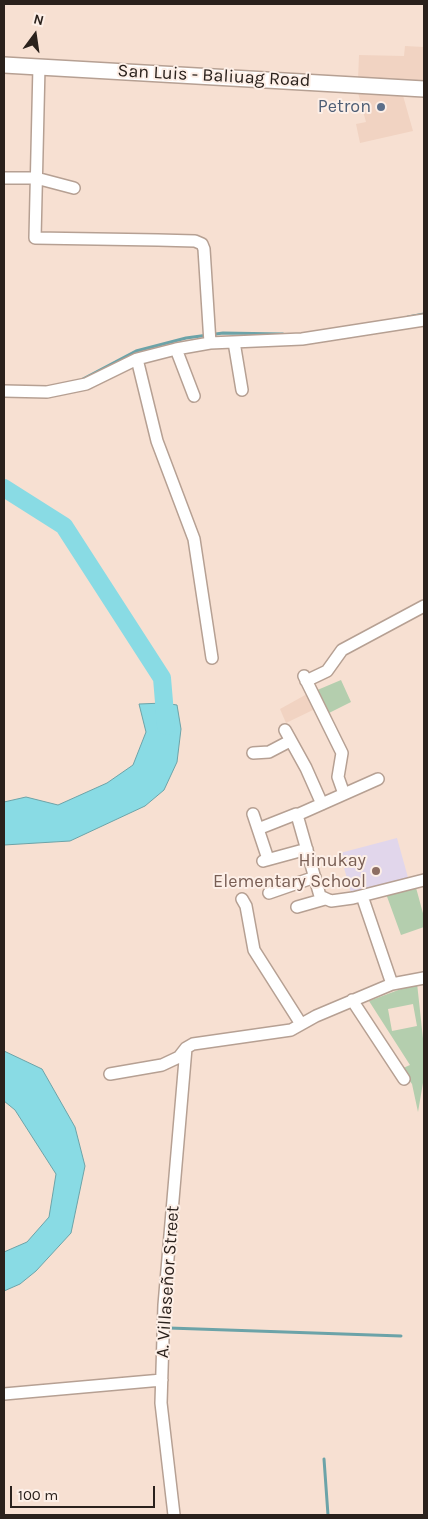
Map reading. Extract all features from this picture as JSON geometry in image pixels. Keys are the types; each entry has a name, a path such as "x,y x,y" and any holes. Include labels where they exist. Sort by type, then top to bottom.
{"main road":[{"name":"San Luis - Baliuag Road","path":"4,65 424,89"}],"street":[{"path":"39,66 35,238 168,240 195,241 202,244 204,249 210,340"},
{"path":"4,178 36,178 74,188"},
{"path":"4,392 47,392 86,384 137,359 210,340 234,342 302,340 424,320"},
{"path":"234,342 242,390"},
{"path":"176,349 194,396"},
{"path":"137,359 157,441 194,540 212,658"},
{"path":"344,794 338,777 342,754 305,679 327,671 342,650 424,606"},
{"path":"285,730 322,804"},
{"path":"252,754 269,752 290,741"},
{"path":"378,779 298,815 320,896 330,901 362,896 424,880"},
{"path":"253,814 266,860 307,849"},
{"path":"258,828 296,814"},
{"path":"269,894 314,877"},
{"path":"362,896 392,984"},
{"path":"297,907 325,899"},
{"path":"242,900 246,906 254,950 301,1024"},
{"path":"110,1074 162,1065 179,1057 186,1048 193,1044 291,1030 352,1000 392,984 424,978"},
{"path":"352,1000 404,1079"},
{"name":"A. Villaseñor Street","path":"174,1515 161,1403 164,1306 186,1048"},
{"path":"4,1394 162,1380"}],"shaded area":[{"path":"405,46 424,47 424,83 358,80 359,55 404,56"},
{"path":"357,89 402,92 413,131 360,143 356,124 366,122"},
{"path":"307,694 315,709 286,723 280,709"},
{"name":"Hinukay Elementary School","path":"397,838 409,881 352,897 340,853"}],"green space":[{"path":"341,680 351,702 327,714 315,691"},
{"path":"415,884 424,917 424,927 401,935 385,891"},
{"path":"417,983 424,1048 424,1077 418,1112 412,1084 401,1069 410,1065 369,1001","holes":["413,1004 417,1026 392,1031 388,1009"]}],"water":[{"path":"164,703 177,705 181,729 177,762 164,790 145,806 70,841 4,845 4,802 26,797 58,805 107,783 133,765 146,732 139,704"},
{"path":"4,1051 42,1069 75,1127 85,1166 71,1233 36,1271 20,1284 4,1291 4,1252 27,1242 49,1217 56,1174 15,1110 4,1101"}],"waterway":[{"path":"408,317 424,314"},
{"path":"83,379 136,351 186,338 223,333 283,334"},
{"path":"4,488 64,526 162,678 166,726"},
{"path":"169,1328 401,1336"},
{"path":"324,1459 328,1515"}],"place":[{"name":"Petron","path":"381,107"},
{"name":"Hinukay Elementary School","path":"376,871"}]}
